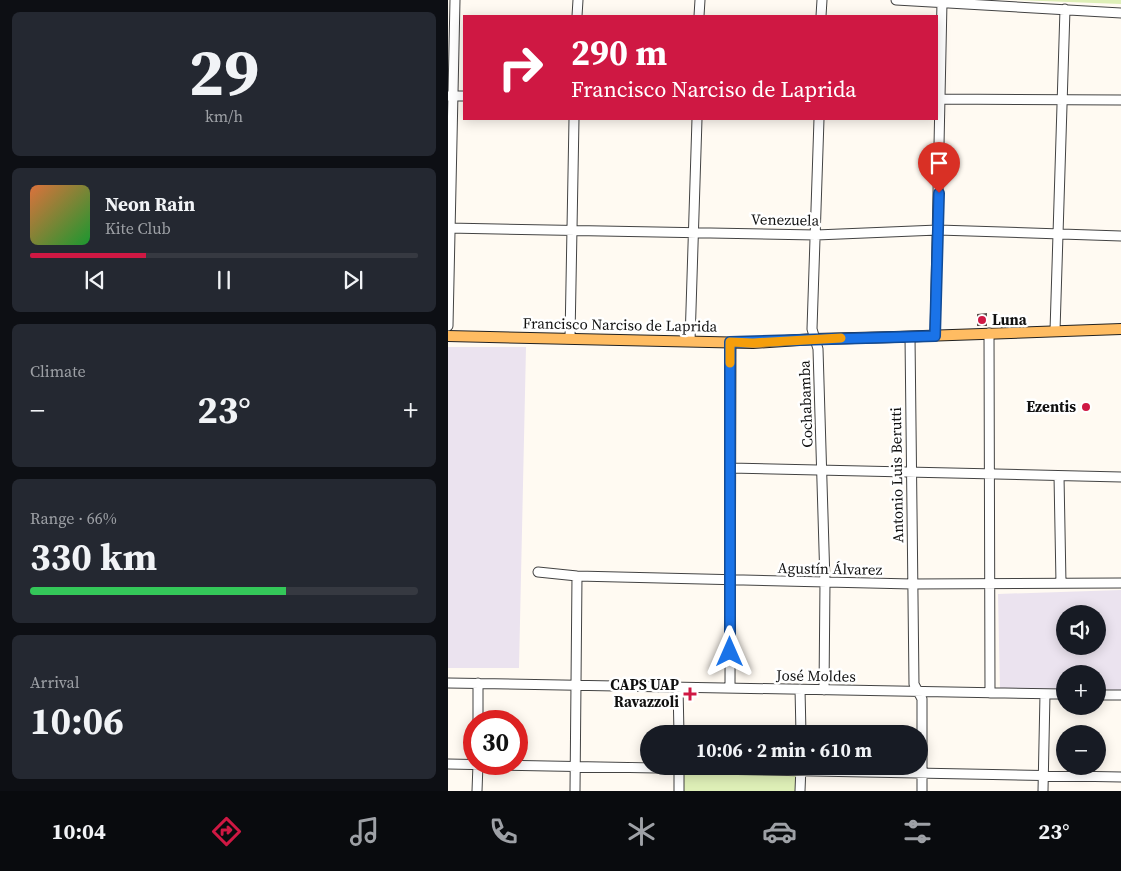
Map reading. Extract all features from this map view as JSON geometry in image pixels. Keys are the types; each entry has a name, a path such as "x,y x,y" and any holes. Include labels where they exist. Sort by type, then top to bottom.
{"main road":[{"name":"Francisco Narciso de Laprida","path":"448,336 753,343 815,338 910,337 1122,328"}],"street":[{"path":"448,326 450,96 455,0"},
{"path":"577,15 578,0"},
{"path":"700,0 700,15"},
{"path":"821,15 822,0"},
{"path":"896,0 1122,13"},
{"path":"935,336 942,2"},
{"path":"1055,331 1065,9"},
{"path":"450,96 463,96"},
{"path":"939,99 1122,100"},
{"path":"570,338 574,120"},
{"path":"690,341 697,120"},
{"name":"Cochabamba","path":"819,120 812,329 818,348 825,582 824,690"},
{"name":"Venezuela","path":"449,228 816,235 938,230 1122,236"},
{"path":"988,333 991,584 990,693"},
{"name":"Antonio Luis Berutti","path":"910,337 914,684 922,699 922,725"},
{"path":"730,342 730,688"},
{"path":"730,468 1122,477"},
{"path":"1059,476 1061,583"},
{"name":"Agustín Álvarez","path":"538,572 578,576 912,584 1122,583"},
{"path":"575,791 578,576"},
{"name":"José Moldes","path":"448,683 1056,694"},
{"path":"478,683 478,710"},
{"path":"678,687 679,725"},
{"path":"800,689 800,725"},
{"path":"1043,791 1045,694"},
{"path":"1106,695 1122,695"},
{"path":"448,764 463,764"},
{"path":"528,766 640,768"},
{"path":"928,774 1122,777"},
{"path":"477,791 478,775"},
{"path":"679,775 679,791"},
{"path":"800,791 801,775"},
{"name":"Antonio Luis Berutti","path":"922,775 922,791"}],"shaded area":[{"path":"448,347 526,347 519,668 448,668"},
{"path":"1121,590 1121,692 1106,692 1106,665 1056,665 1056,691 1000,691 998,594"}],"green space":[{"path":"1015,0 1121,0 1122,4 1121,4"},
{"path":"682,775 797,775 797,791 682,791"}],"building":[{"name":"Luna","path":"987,313 987,326 977,326 977,314"}],"slow traffic":[{"path":"730,363 730,342 753,343 841,338"}],"place":[{"name":"Luna","path":"982,320"},
{"name":"Ezentis","path":"1086,407"},
{"name":"CAPS UAP Ravazzoli","path":"690,694"}],"route":[{"path":"730,652 730,342 753,343 815,338 935,336 939,193"}]}
